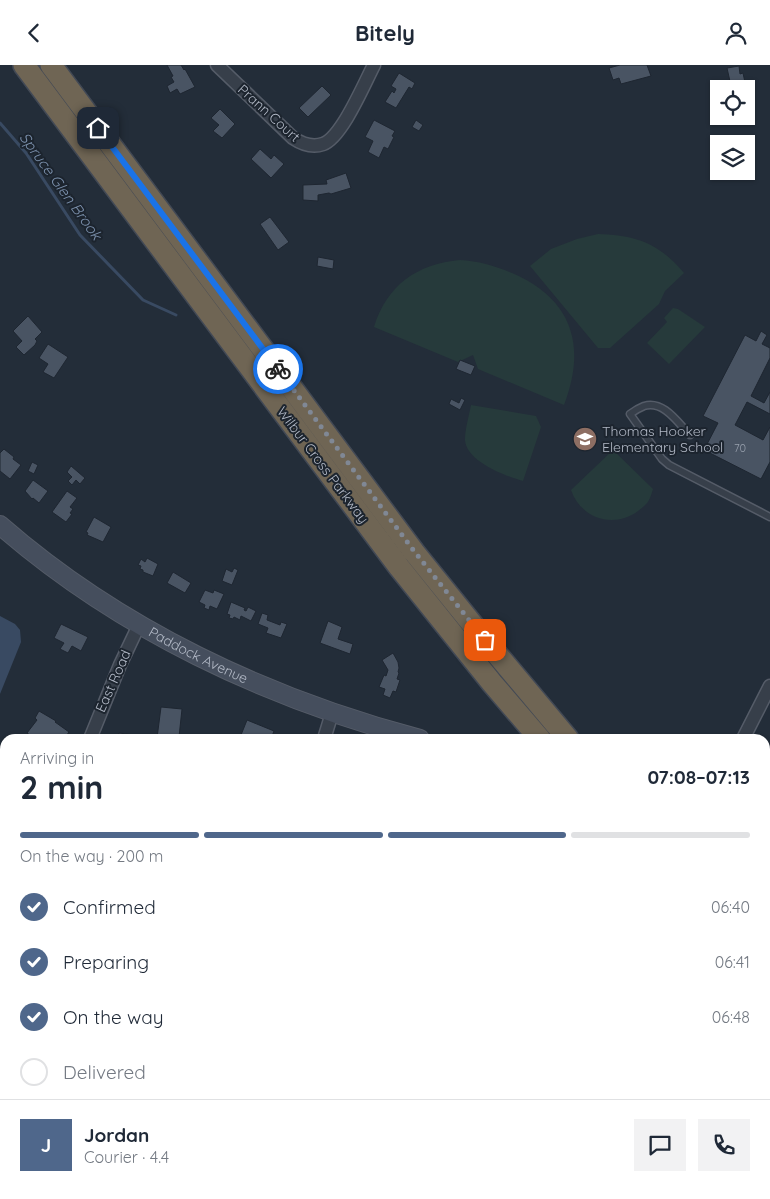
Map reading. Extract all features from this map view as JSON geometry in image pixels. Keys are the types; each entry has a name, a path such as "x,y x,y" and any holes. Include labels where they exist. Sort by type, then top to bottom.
{"highway":[{"name":"Wilbur Cross Parkway","path":"24,65 399,567 492,683 536,734"},
{"name":"Wilbur Cross Parkway","path":"51,65 419,558 564,734"}],"main road":[{"name":"Paddock Avenue","path":"0,525 70,581 139,625 178,646 248,679 332,713 403,734"}],"street":[{"name":"Prann Court","path":"217,65 293,138 303,144 313,146 323,144 334,137 341,128 374,65"},
{"name":"East Road","path":"92,734 120,665 139,625"},
{"path":"746,734 770,686"},
{"path":"326,734 332,713"}],"lane":[{"path":"690,435 665,409 659,406 644,406 630,414 662,459 670,465 770,517"}],"green space":[{"path":"598,234 624,236 646,243 665,254 684,273 665,291 659,304 610,348 598,348 530,266 551,249 577,239"},
{"path":"460,260 487,264 512,273 549,296 561,310 569,326 573,344 574,363 571,383 564,405 478,369 473,355 458,362 374,327 387,299 406,279 430,266"},
{"path":"673,308 678,309 705,327 669,364 647,343 667,322 664,318"},
{"path":"471,405 536,416 541,427 523,481 488,467 472,455 467,448 465,436"},
{"path":"613,450 653,489 648,501 638,511 629,516 609,520 590,514 582,508 571,490"}],"water":[{"path":"0,616 15,624 20,630 21,642 0,694"}],"building":[{"path":"167,65 181,65 195,87 180,94 177,89 170,93 167,86 174,82"},
{"path":"620,65 647,65 651,76 621,84 619,78 613,80 609,68"},
{"path":"739,66 740,74 743,73 744,80 730,80 727,68"},
{"path":"399,73 415,83 412,89 409,87 396,108 385,102 392,91 394,93 396,89 391,86"},
{"path":"322,86 331,95 308,117 299,108"},
{"path":"220,109 235,124 222,138 213,131 219,125 211,118"},
{"path":"374,120 395,131 388,149 384,147 379,158 368,152 373,141 365,137"},
{"path":"416,120 423,125 419,131 412,127"},
{"path":"260,149 271,159 274,155 284,164 271,178 251,159"},
{"path":"346,173 351,188 331,194 318,195 318,201 303,200 303,185 327,184 326,180"},
{"path":"270,217 289,242 278,250 260,224"},
{"path":"318,257 334,260 333,269 317,266"},
{"path":"28,316 42,332 35,339 37,341 35,345 24,355 16,347 22,341 13,331"},
{"path":"761,331 767,335 762,344 770,348 770,358 751,396 764,403 770,392 770,414 747,402 735,425 763,440 770,427 770,462 761,479 704,450 718,423 703,416 745,335 756,341"},
{"path":"48,344 68,357 54,378 43,372 48,364 39,358"},
{"path":"460,360 475,366 471,375 456,369"},
{"path":"461,398 465,400 460,410 449,404 451,399 459,403"},
{"path":"4,449 21,465 10,479 0,471 0,453"},
{"path":"32,462 38,465 34,474 28,471"},
{"path":"71,466 85,478 80,484 76,480 72,485 68,481 72,477 67,472"},
{"path":"33,480 48,491 39,503 32,499 25,491"},
{"path":"67,491 77,498 70,507 73,509 70,513 72,514 66,522 52,512"},
{"path":"94,517 111,527 103,542 87,535 88,533 86,532"},
{"path":"147,558 158,564 153,576 143,572 140,569 141,566 138,565 141,559 145,562"},
{"path":"234,568 238,570 232,585 222,581 226,569 232,572"},
{"path":"173,572 191,583 185,593 167,583"},
{"path":"205,590 213,593 214,590 224,594 217,609 210,606 209,610 204,608 205,605 199,602"},
{"path":"231,602 245,608 244,610 246,611 248,607 256,611 251,621 241,616 240,620 234,617 233,619 229,618 230,615 227,614"},
{"path":"262,613 268,615 267,620 280,625 281,622 287,624 281,638 266,633 268,628 258,624"},
{"path":"328,621 342,627 338,639 353,644 350,654 320,643"},
{"path":"61,624 88,637 81,651 72,646 68,653 60,649 64,643 54,638"},
{"path":"393,653 399,668 397,679 400,680 396,692 393,691 390,698 383,695 385,689 379,687 388,670 382,660"},
{"path":"161,707 182,709 179,734 158,734"},
{"path":"39,711 56,721 69,732 68,734 28,734 27,733 37,720 35,718"},
{"path":"247,720 274,731 273,734 241,734"}],"waterway":[{"name":"Spruce Glen Brook","path":"0,123 26,153 80,235 143,300 176,315"}],"way so far":[{"path":"278,369 433,576 485,640"}],"place":[{"name":"Thomas Hooker Elementary School","path":"585,439"}],"route":[{"path":"98,128 278,369"}]}
